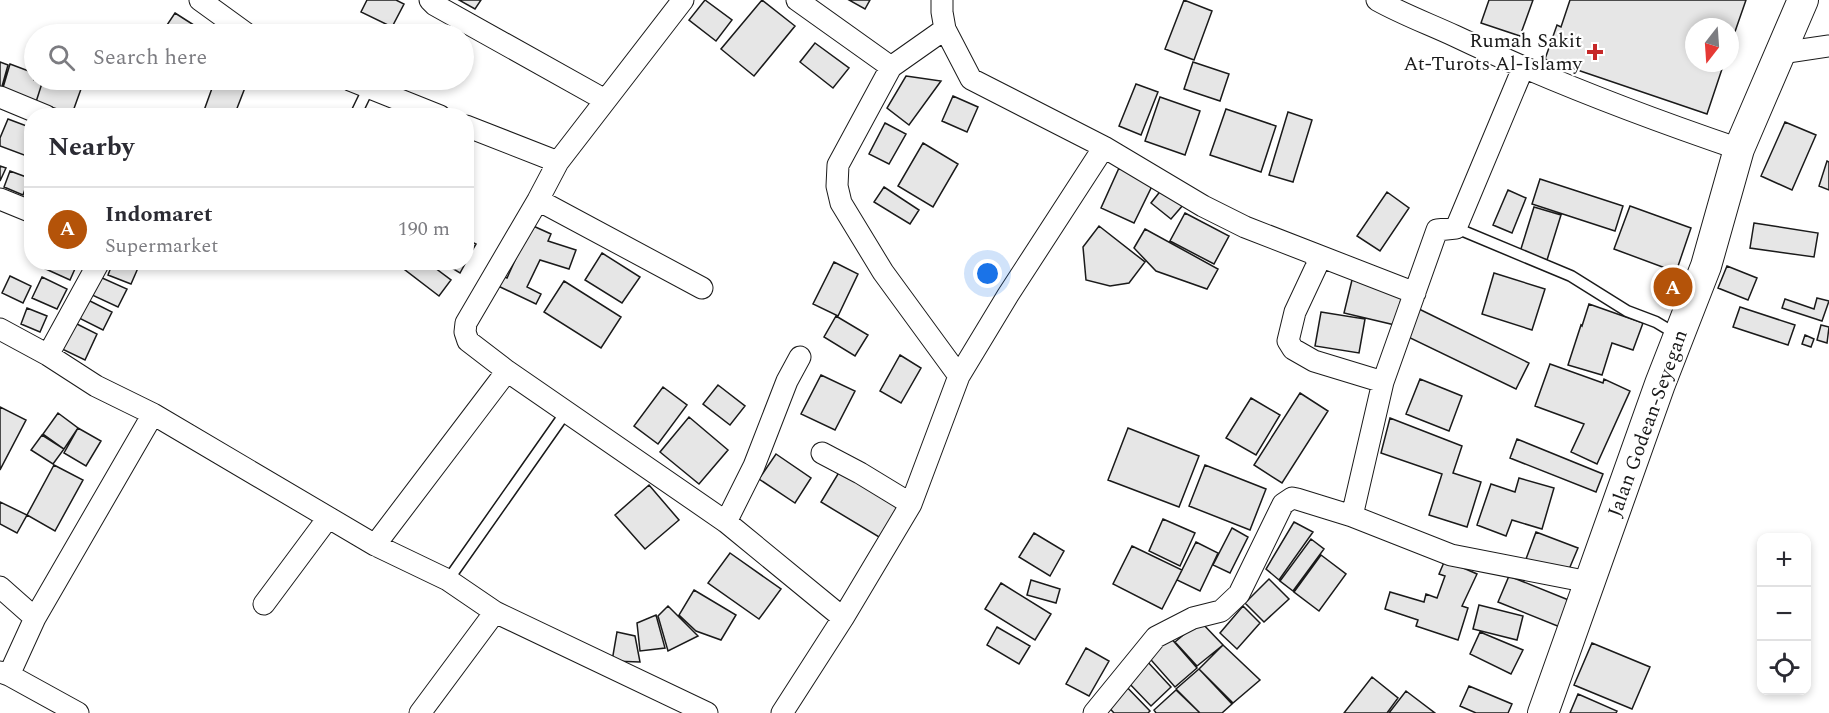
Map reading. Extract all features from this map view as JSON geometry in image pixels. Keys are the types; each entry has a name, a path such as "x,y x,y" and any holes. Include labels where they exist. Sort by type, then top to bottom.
{"main road":[{"name":"Jalan Godean-Seyegan","path":"1543,713 1660,384 1706,266 1739,149 1803,0"}],"street":[{"path":"200,0 233,24"},
{"path":"430,0 471,24"},
{"path":"683,0 558,162 466,323 465,332 468,341 507,371 726,522 843,618"},
{"path":"797,0 891,67"},
{"path":"942,0 945,29 971,79 1104,147 1203,206 1245,227 1416,293"},
{"path":"1382,1 1400,13 1523,68 1654,120 1739,149"},
{"path":"474,26 606,100"},
{"path":"945,29 891,67 838,165 837,186 841,203 883,272 959,376"},
{"path":"1781,53 1829,46"},
{"path":"1352,516 1383,382 1437,230 1456,228 1523,68"},
{"path":"376,90 420,108"},
{"path":"0,97 27,108"},
{"path":"474,129 558,162"},
{"path":"782,713 843,618 911,504 959,376 1008,294 1104,147"},
{"path":"0,199 24,209"},
{"path":"538,200 702,288"},
{"path":"1316,255 1317,265 1295,312 1288,341 1293,349 1314,361 1383,382"},
{"path":"48,355 95,270"},
{"path":"0,329 48,355 96,386 153,414 375,545 448,580 495,612 707,713"},
{"path":"726,522 754,466 787,381 800,357"},
{"path":"375,545 507,371"},
{"path":"78,713 4,673 153,414"},
{"path":"822,453 911,504"},
{"path":"1094,713 1156,637 1193,618 1221,611 1239,594 1284,504 1292,498 1352,516 1451,555 1589,582"},
{"path":"264,604 328,518"},
{"path":"0,587 35,618"},
{"path":"420,713 495,612"}],"lane":[{"path":"356,108 358,90"},
{"path":"1456,228 1571,276 1627,311 1656,322 1679,335"},
{"path":"448,580 567,412"}],"building":[{"path":"367,0 396,0 404,4 394,24 386,24 361,12"},
{"path":"459,0 481,0 475,9"},
{"path":"705,0 732,20 716,41 689,20"},
{"path":"762,0 795,26 754,76 721,49"},
{"path":"849,0 870,0 865,9"},
{"path":"1184,0 1212,11 1194,60 1165,49"},
{"path":"1489,0 1533,0 1520,36 1481,23"},
{"name":"Rumah Sakit At-Turots Al-Islamy","path":"1570,0 1746,0 1739,20 1739,18 1685,18 1685,72 1721,72 1707,114 1545,59 1557,25 1561,27"},
{"path":"175,13 192,24 168,24"},
{"path":"815,43 849,68 833,88 800,62"},
{"path":"0,62 8,65 1,90 0,89"},
{"path":"1193,62 1229,74 1220,101 1184,89"},
{"path":"10,64 24,69 24,90 40,90 36,102 2,91"},
{"path":"906,76 941,81 909,125 887,108"},
{"path":"1136,84 1158,92 1141,135 1119,126"},
{"path":"40,90 81,90 74,108 54,108 36,102"},
{"path":"211,90 244,90 237,108 205,108"},
{"path":"953,96 978,107 967,132 942,121"},
{"path":"1160,97 1200,111 1185,155 1145,141"},
{"path":"1226,109 1276,126 1261,172 1210,155"},
{"path":"1288,112 1312,120 1293,182 1269,175"},
{"path":"8,119 24,125 24,155 0,146 0,138"},
{"path":"1785,122 1816,135 1792,190 1761,176"},
{"path":"885,123 906,134 889,164 869,154"},
{"path":"923,143 958,164 933,207 898,186"},
{"path":"1827,161 1829,162 1829,190 1819,186"},
{"path":"0,166 6,168 0,181"},
{"path":"1119,168 1153,184 1134,223 1101,208"},
{"path":"10,171 24,176 23,195 4,187"},
{"path":"1540,179 1623,206 1615,231 1532,204"},
{"path":"884,187 919,210 910,224 874,202"},
{"path":"1162,189 1183,205 1171,219 1151,203"},
{"path":"1508,190 1526,198 1512,233 1493,225"},
{"path":"1387,192 1409,208 1380,251 1357,236"},
{"path":"1630,206 1691,228 1676,272 1614,249"},
{"path":"1534,207 1561,215 1547,260 1520,252"},
{"path":"1185,213 1229,236 1214,264 1170,241"},
{"path":"1754,223 1818,233 1814,257 1750,248"},
{"path":"531,225 551,234 548,241 576,250 569,269 540,260 527,287 541,294 536,304 496,285 500,275 507,278"},
{"path":"1099,226 1145,262 1129,283 1110,286 1086,280 1083,247"},
{"path":"1145,229 1218,269 1207,289 1156,271 1134,248"},
{"path":"602,253 640,277 622,303 585,280"},
{"path":"834,262 858,274 838,316 813,304"},
{"path":"1727,266 1757,278 1748,300 1718,288"},
{"path":"48,270 74,270 70,280"},
{"path":"110,270 137,270 131,284 108,275"},
{"path":"405,270 438,270 451,280 439,296"},
{"path":"1494,273 1545,289 1532,330 1482,314"},
{"path":"10,276 31,286 23,303 2,293"},
{"path":"42,277 67,289 57,309 32,298"},
{"path":"100,277 127,289 118,307 92,295"},
{"path":"1352,280 1403,291 1395,325 1344,313"},
{"path":"564,281 621,317 601,348 544,312"},
{"path":"1817,298 1829,301 1822,321 1782,308 1785,299 1814,309"},
{"path":"88,300 112,312 103,330 79,318"},
{"path":"1589,304 1643,323 1633,350 1612,343 1602,375 1568,365"},
{"path":"1740,307 1795,325 1788,345 1733,327"},
{"path":"27,308 47,316 40,332 21,324"},
{"path":"1417,308 1529,363 1516,389 1404,335"},
{"path":"1321,312 1365,319 1359,353 1315,346"},
{"path":"836,316 868,335 855,356 824,337"},
{"path":"73,322 97,334 85,360 60,348"},
{"path":"1821,325 1829,327 1827,343 1817,340"},
{"path":"1805,335 1814,339 1811,347 1802,344"},
{"path":"900,355 921,368 901,403 880,391"},
{"path":"1550,364 1603,383 1604,379 1630,391 1597,464 1571,452 1584,424 1535,406"},
{"path":"821,375 855,391 835,430 801,414"},
{"path":"1420,379 1462,396 1449,431 1406,414"},
{"path":"718,385 745,406 730,425 703,404"},
{"path":"663,387 687,405 658,444 634,426"},
{"path":"1300,393 1328,411 1282,483 1254,465"},
{"path":"1251,398 1280,415 1256,455 1226,438"},
{"path":"0,407 26,420 0,470"},
{"path":"58,413 78,428 64,449 43,434"},
{"path":"689,417 728,450 699,484 660,452"},
{"path":"1390,418 1462,446 1453,473 1481,482 1467,527 1429,515 1442,474 1381,453"},
{"path":"78,428 101,441 86,466 64,453"},
{"path":"1128,428 1199,456 1179,507 1108,480"},
{"path":"42,435 64,449 53,464 31,450"},
{"path":"1517,439 1603,474 1596,492 1510,458"},
{"path":"776,454 811,478 795,503 759,479"},
{"path":"54,465 83,480 55,531 27,515"},
{"path":"1205,465 1266,489 1250,530 1189,506"},
{"path":"841,469 904,507 884,540 821,502"},
{"path":"1519,478 1554,488 1542,529 1512,520 1506,536 1477,525 1491,484 1515,492"},
{"path":"649,485 679,520 645,549 615,515"},
{"path":"0,502 27,515 17,533 0,524"},
{"path":"1163,519 1195,533 1180,566 1149,551"},
{"path":"1294,522 1313,532 1279,580 1266,569"},
{"path":"1232,528 1248,537 1230,573 1213,565"},
{"path":"1536,532 1578,548 1567,574 1526,559"},
{"path":"1034,533 1064,551 1050,576 1019,557"},
{"path":"1311,539 1324,549 1293,591 1280,581"},
{"path":"1196,542 1218,553 1200,591 1177,580"},
{"path":"1132,546 1182,570 1162,609 1113,584"},
{"path":"730,553 781,589 759,619 708,583"},
{"path":"1321,555 1346,574 1319,611 1294,592"},
{"path":"1445,560 1477,574 1462,606 1468,608 1458,640 1416,626 1418,620 1385,609 1390,592 1424,602 1426,594 1437,598 1445,576 1439,574"},
{"path":"1509,576 1571,601 1560,627 1498,602"},
{"path":"1269,579 1289,599 1264,622 1245,603"},
{"path":"1031,580 1060,589 1056,603 1027,595"},
{"path":"1001,583 1051,614 1035,640 985,609"},
{"path":"694,590 736,615 721,640 696,631 679,615"},
{"path":"1479,605 1523,616 1517,640 1473,629"},
{"path":"668,606 698,636 668,651 658,616"},
{"path":"1243,606 1260,623 1237,649 1220,633"},
{"path":"656,615 665,648 640,651 637,623"},
{"path":"1200,621 1223,645 1197,666 1175,642"},
{"path":"997,627 1030,646 1019,664 987,645"},
{"path":"617,632 635,636 640,662 612,661"},
{"path":"1480,632 1523,650 1511,674 1470,654"},
{"path":"1169,636 1197,668 1175,687 1144,652"},
{"path":"1592,643 1650,667 1632,709 1574,685"},
{"path":"1223,645 1260,680 1233,703 1199,669"},
{"path":"1086,648 1109,661 1089,696 1066,684"},
{"path":"1145,659 1171,687 1151,706 1125,679"},
{"path":"1199,669 1232,704 1222,713 1200,713 1176,689"},
{"path":"1372,677 1398,698 1387,713 1344,713"},
{"path":"1120,680 1150,711 1148,713 1114,713 1103,701"},
{"path":"1469,686 1512,704 1508,713 1476,713 1460,706"},
{"path":"1176,690 1200,713 1156,713 1154,710"},
{"path":"1406,691 1435,713 1389,713"},
{"path":"1578,694 1617,711 1616,713 1570,713"}],"place":[{"name":"Rumah Sakit At-Turots Al-Islamy","path":"1595,52"},
{"name":"Indomaret","path":"1673,287"}]}
